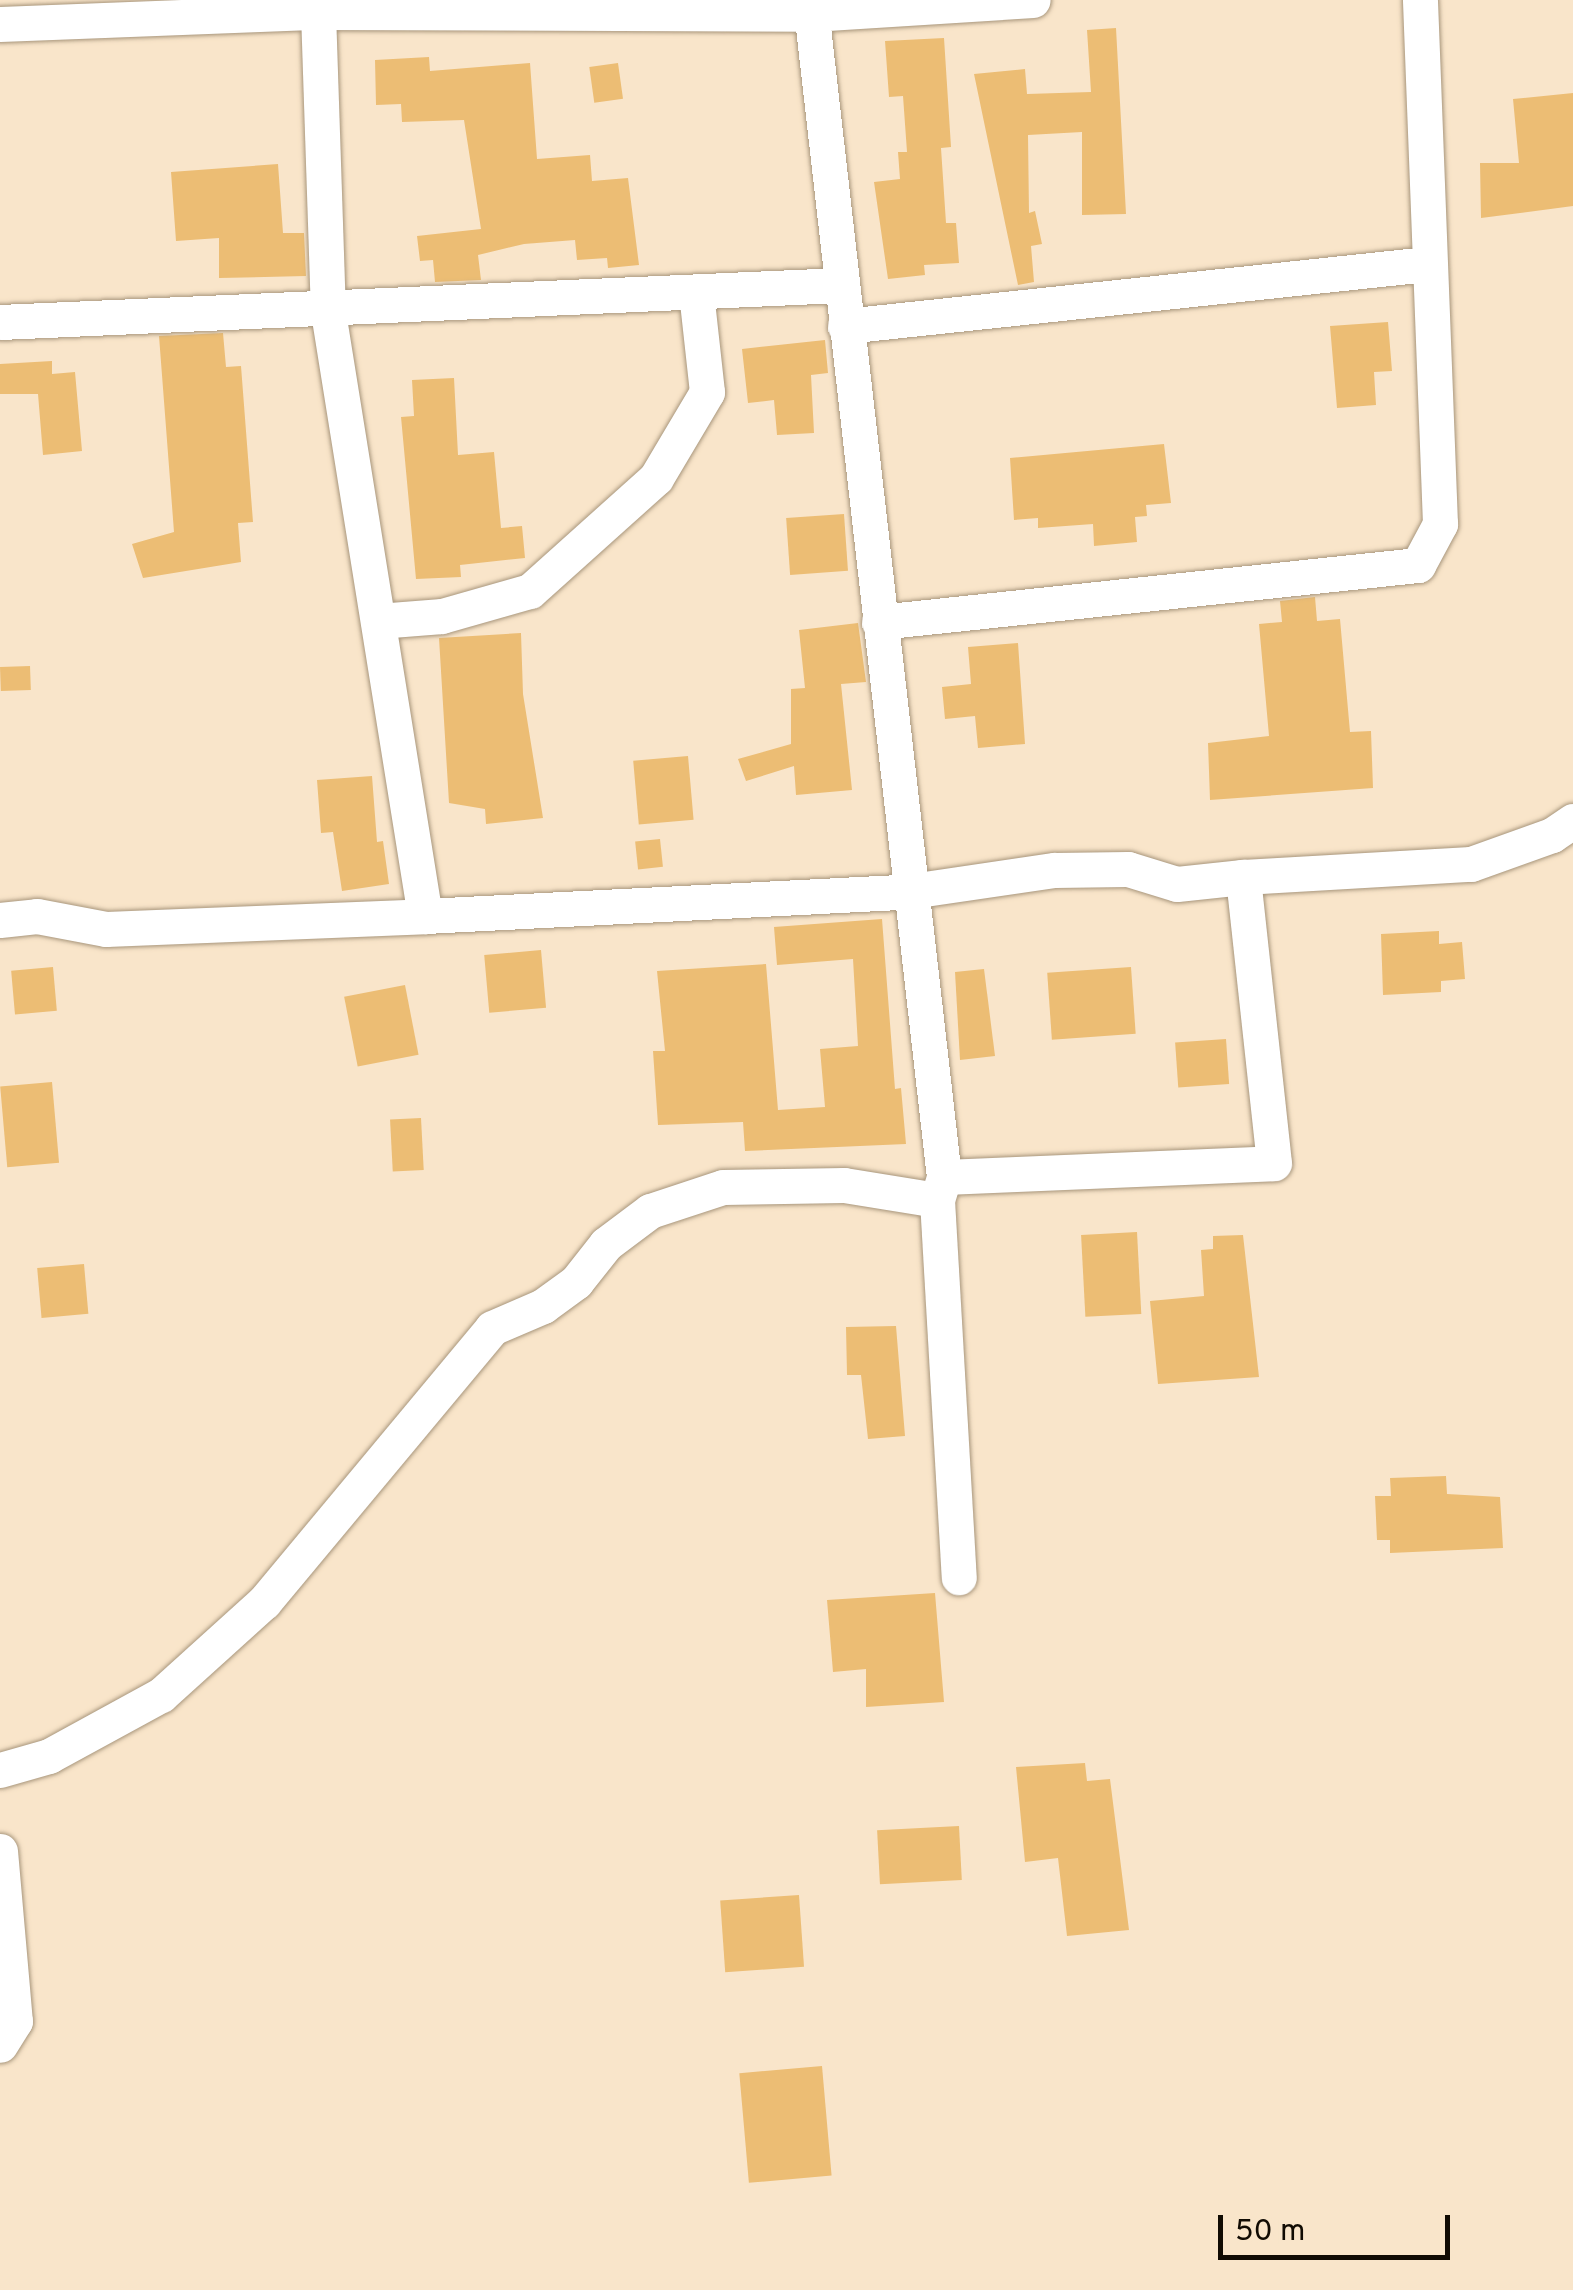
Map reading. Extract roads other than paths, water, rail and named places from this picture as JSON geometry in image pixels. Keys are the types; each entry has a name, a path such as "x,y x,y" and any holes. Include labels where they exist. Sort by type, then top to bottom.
{"street":[{"path":"0,24 315,6 810,7 1034,0"},
{"path":"880,622 1418,565 1440,524 1427,264 1420,0"},
{"path":"315,6 328,312 424,916"},
{"path":"810,7 911,890 941,1189 959,1577"},
{"path":"845,326 1427,264"},
{"path":"0,322 328,312 840,285"},
{"path":"378,622 442,616 530,591 656,478 707,392 696,293"},
{"path":"0,920 37,916 106,928 424,916 911,890 1054,870 1128,869 1177,884 1472,864 1552,835 1573,821"},
{"path":"0,1770 49,1756 162,1695 264,1602 492,1328 543,1306 576,1282 606,1244 650,1211 723,1186 941,1189 1274,1164 1244,877"},
{"path":"0,1851 15,2022 0,2044"}]}
